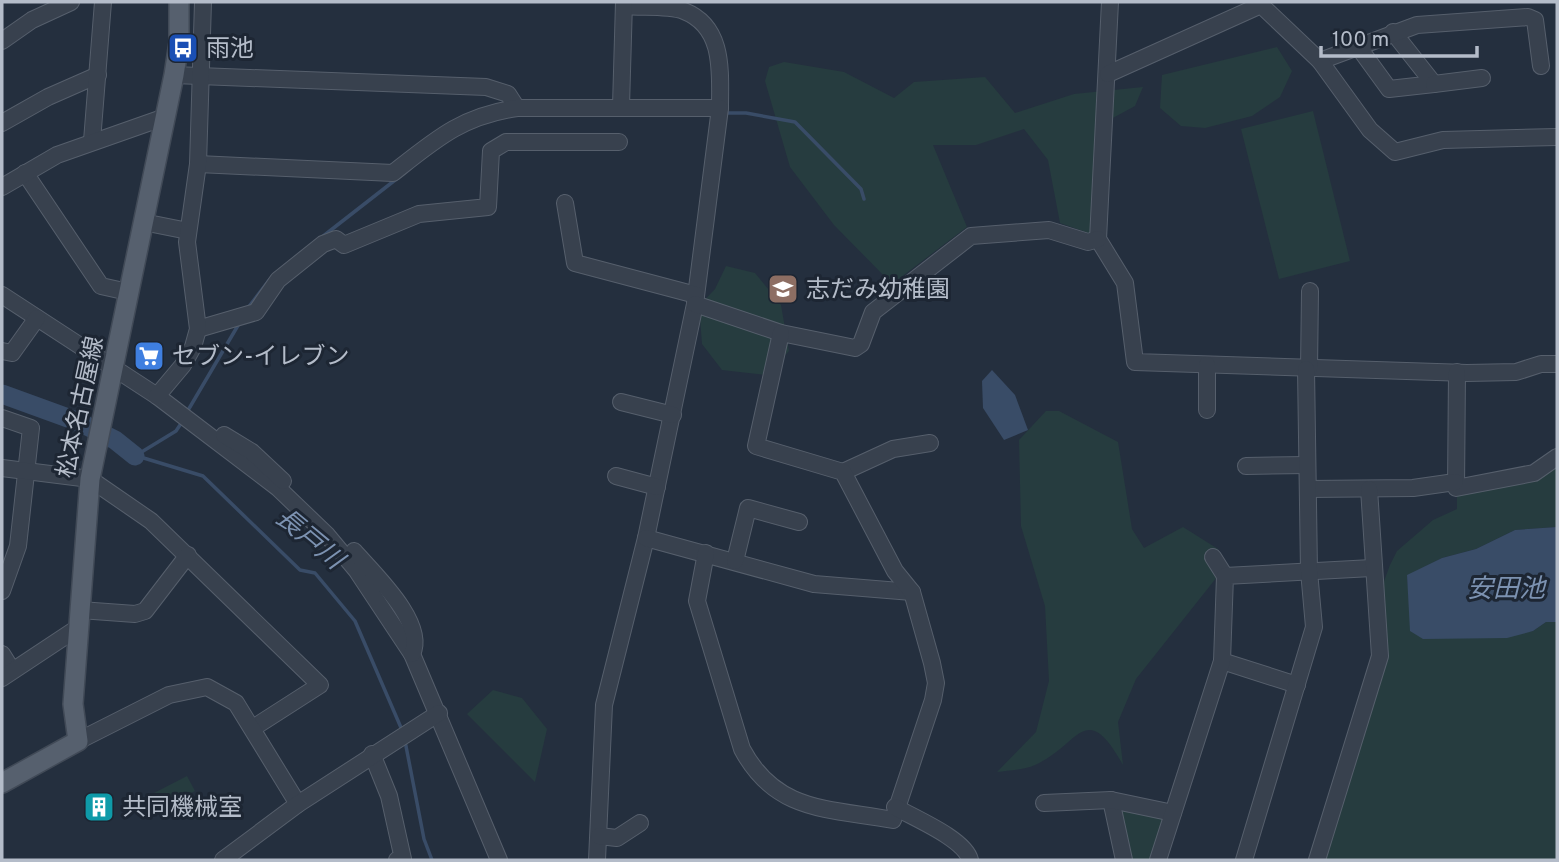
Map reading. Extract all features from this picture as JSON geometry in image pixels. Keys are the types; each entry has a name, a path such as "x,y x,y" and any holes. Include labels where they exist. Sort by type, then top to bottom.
{"main road":[{"name":"松本名古屋線","path":"78,741 74,704 90,479 174,75 179,43 179,2"},
{"path":"2,783 78,741"}],"street":[{"path":"2,41 32,20 71,2"},
{"path":"92,141 103,2"},
{"path":"158,396 183,365 193,347 198,329 188,231 198,164 203,2"},
{"path":"1110,2 1098,239 1125,283 1135,362 1457,372 1516,372 1541,364 1557,365"},
{"path":"597,860 604,705 646,538 673,415 695,300 720,113 720,58 717,45 704,26 684,11 624,4 621,106"},
{"path":"1108,74 1261,5 1320,61 1370,130 1395,152 1443,140 1557,137"},
{"path":"1320,61 1357,45 1418,25 1528,17 1535,20 1541,66"},
{"path":"1393,32 1434,84"},
{"path":"1357,45 1388,89 1482,78"},
{"path":"2,123 48,97 98,75"},
{"path":"174,75 485,88 509,94 517,108"},
{"path":"198,164 393,173 462,123 486,113 517,108 621,106 720,113"},
{"path":"2,187 57,155 165,117"},
{"path":"198,329 256,312 278,280 323,244 336,239 344,245 419,214 488,207 491,151 506,142 619,142"},
{"path":"25,173 101,286 128,292"},
{"path":"565,203 575,263 695,300 781,332 855,348 861,344 873,312 971,236 1049,230 1088,242 1098,239"},
{"path":"143,222 188,231"},
{"path":"1244,860 1314,627 1307,465 1310,291"},
{"path":"2,295 158,396 208,436 222,434 252,452 337,533 409,618 416,646 412,654 499,860"},
{"path":"2,351 12,354 37,317"},
{"path":"781,332 756,446 843,472 893,449 930,443"},
{"path":"1207,365 1207,410"},
{"path":"1457,372 1456,488 1534,473 1557,457"},
{"path":"621,402 673,415"},
{"path":"2,418 31,428 19,546 2,591"},
{"path":"1246,466 1307,465"},
{"path":"2,468 90,479 151,521 320,685 253,728"},
{"path":"706,553 698,601 730,710 751,766 777,793 802,803 893,820 936,683 912,592 895,571 843,472"},
{"path":"616,476 657,487"},
{"path":"1308,489 1413,488 1455,482"},
{"path":"1317,860 1380,656 1368,489"},
{"path":"735,561 748,508 799,522"},
{"path":"646,538 814,584 912,592"},
{"path":"2,654 7,674 79,619 145,611 188,555"},
{"path":"1158,860 1222,661 1225,576 1213,557"},
{"path":"1225,576 1372,568"},
{"path":"1222,661 1297,685"},
{"path":"78,741 169,695 206,687 236,703 298,804"},
{"path":"223,860 298,804 439,713"},
{"path":"372,754 389,796 403,859 397,860"},
{"path":"1044,803 1111,800 1172,813"},
{"path":"1111,800 1124,860"},
{"path":"895,807 958,843 968,853 970,860"},
{"path":"598,836 617,838 640,823"}],"green space":[{"path":"1277,47 1292,71 1280,97 1252,116 1205,128 1181,126 1160,108 1162,75"},
{"path":"784,62 844,72 894,98 914,82 985,77 1015,113 1074,94 1143,87 1135,106 1098,126 1091,234 1060,223 1048,160 1024,129 976,145 933,145 967,227 892,284 834,225 790,167 765,81 769,67"},
{"path":"1313,111 1350,261 1279,279 1241,129"},
{"path":"726,266 755,273 781,305 789,351 766,375 722,370 702,344 699,306 715,289"},
{"path":"1046,411 1059,411 1118,442 1132,529 1144,548 1183,527 1218,549 1217,577 1136,679 1118,722 1123,765 1110,745 1099,734 1090,730 1081,732 1050,757 1035,765 997,772 1036,732 1049,681 1045,606 1021,526 1019,440"},
{"path":"1557,460 1557,527 1515,530 1476,549 1442,558 1407,576 1409,597 1423,639 1533,631 1546,622 1557,622 1557,860 1323,860 1386,655 1383,584 1397,551 1433,520 1457,509 1457,491"},
{"path":"493,690 522,698 547,729 535,782 467,714"},
{"path":"187,776 195,791 162,808 154,793"},
{"path":"1118,804 1161,817 1164,823 1153,860 1130,860"}],"water":[{"path":"992,370 1015,395 1028,430 1004,440 983,408 982,381"},
{"name":"安田池","path":"1557,527 1557,622 1546,622 1533,631 1507,638 1423,639 1410,631 1407,575 1442,558 1476,549 1515,530"}],"waterway":[{"path":"724,113 746,113 795,122 861,189 864,199"},
{"path":"322,237 399,177"},
{"path":"247,309 270,279"},
{"path":"187,412 240,322"},
{"name":"長戸川","path":"2,394 79,422 115,440 135,456"},
{"path":"135,456 176,431 182,422"},
{"name":"長戸川","path":"137,456 203,476 300,570 315,573 355,621 402,730"},
{"name":"長戸川","path":"405,741 424,839 432,860"}],"place":[{"name":"雨池","path":"183,48"},
{"name":"志だみ幼稚園","path":"783,289"},
{"name":"セブン-イレブン","path":"149,356"},
{"name":"共同機械室","path":"99,807"}]}
